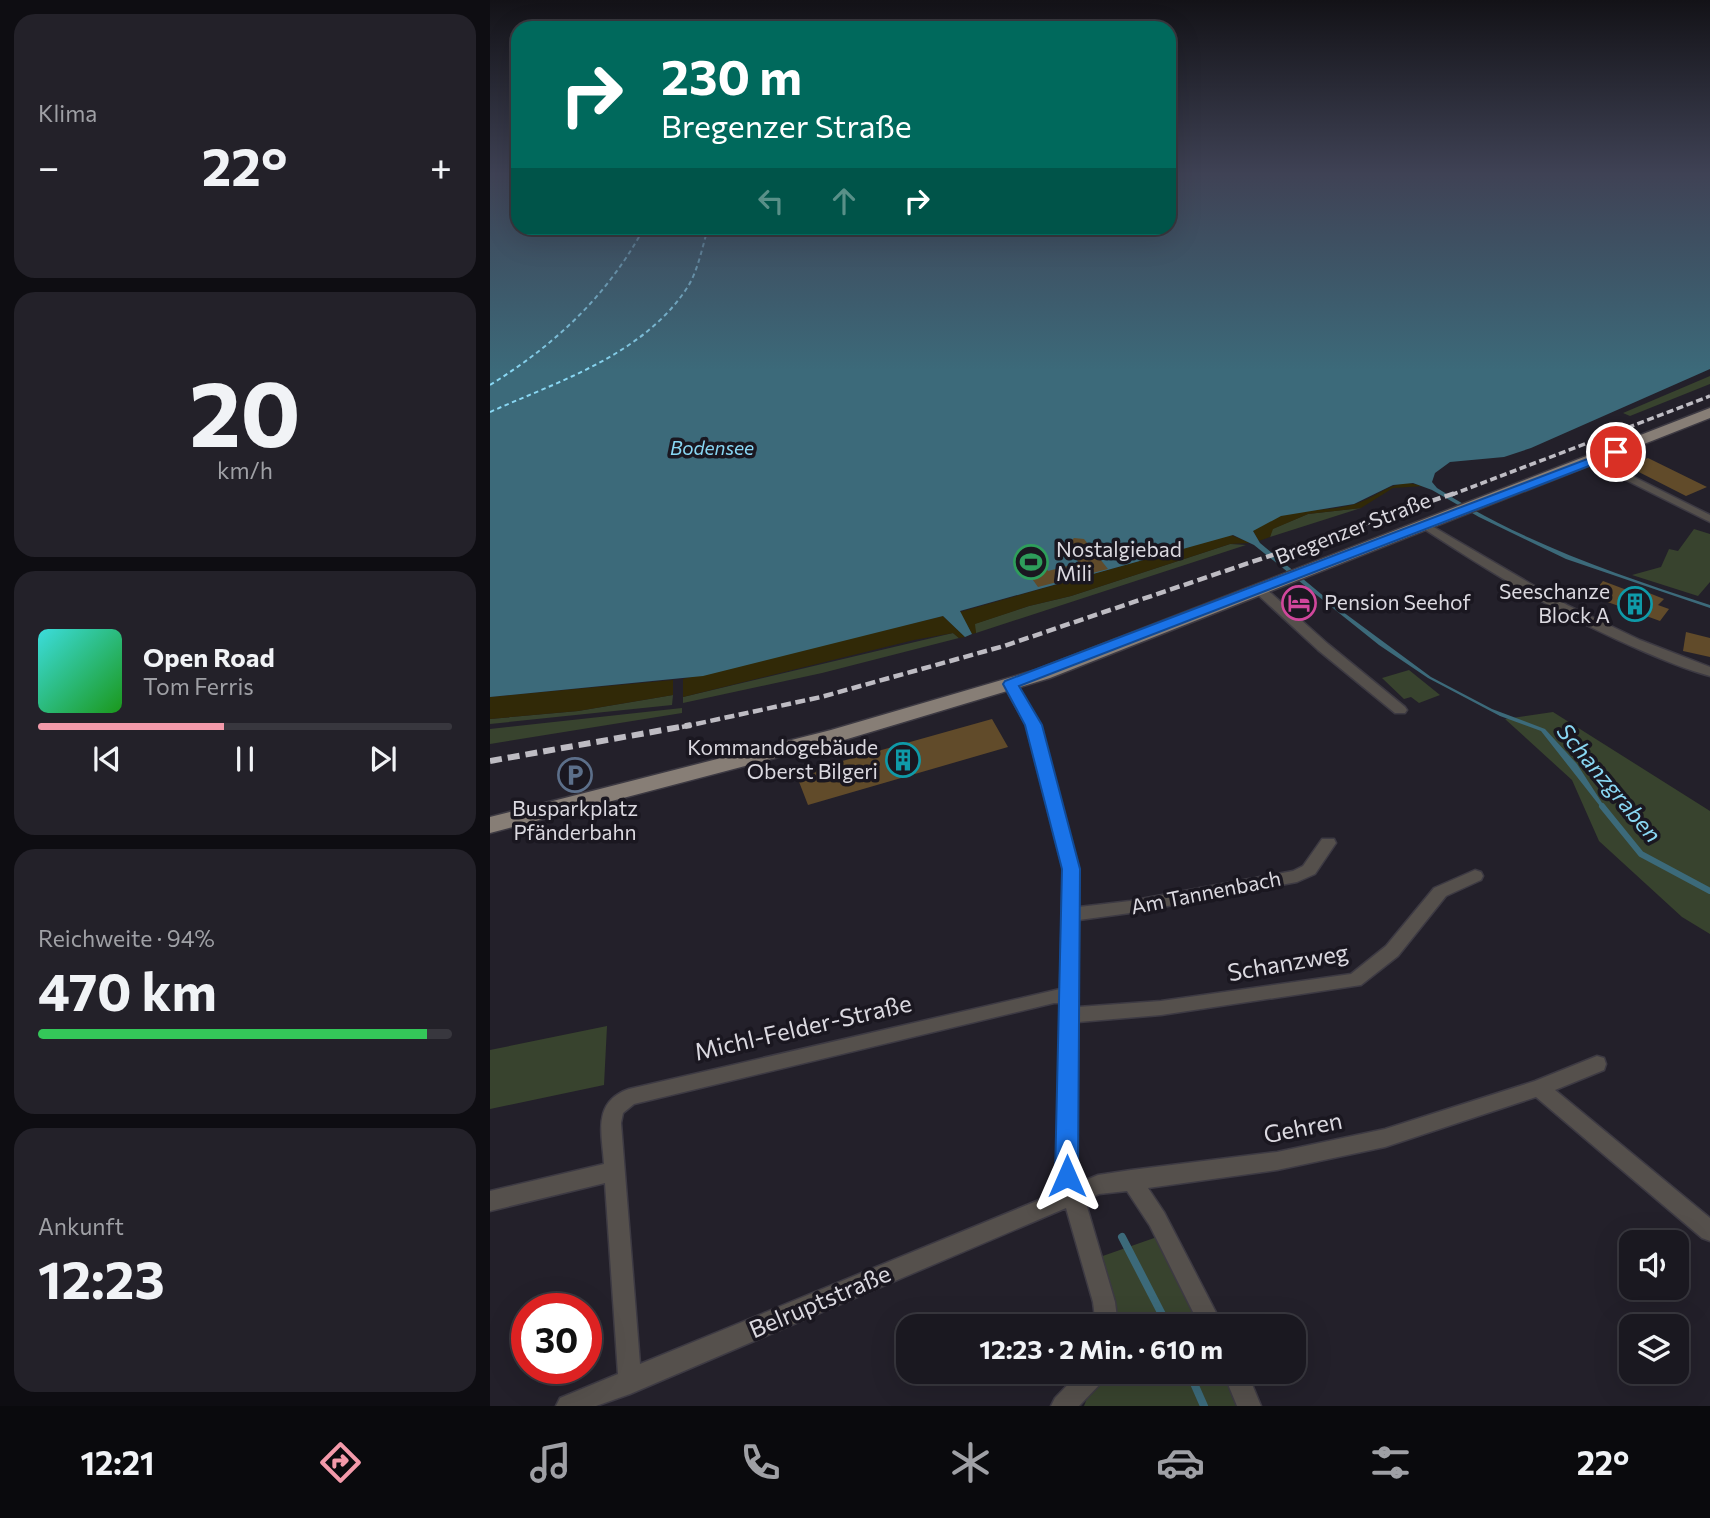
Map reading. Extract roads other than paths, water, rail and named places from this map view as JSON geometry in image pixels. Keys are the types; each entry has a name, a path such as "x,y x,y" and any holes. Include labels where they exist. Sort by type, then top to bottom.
{"main road":[{"name":"Bregenzer Straße","path":"490,825 835,737 1010,684 1260,590 1710,413"}],"street":[{"path":"1594,460 1710,519"},
{"path":"1425,525 1529,588 1601,627 1710,672"},
{"path":"1260,590 1323,647 1400,709"},
{"path":"1010,684 1030,714 1071,869 1067,1176 1101,1290 1105,1314"},
{"name":"Am Tannenbach","path":"1070,915 1130,907 1297,876 1309,870 1328,844"},
{"name":"Schanzweg","path":"1069,1005 1161,1008 1355,980 1392,951 1440,892 1475,876"},
{"name":"Michl-Felder-Straße","path":"630,1382 611,1115 620,1102 629,1097 1054,996 1069,1005"},
{"name":"Gehren","path":"1072,1196 1098,1185 1277,1161 1385,1138 1539,1087 1597,1064"},
{"path":"1539,1087 1710,1231"},
{"path":"490,1200 617,1171"},
{"path":"1131,1179 1157,1219 1206,1314"},
{"name":"Belruptstraße","path":"568,1406 1072,1196"},
{"path":"1063,1406 1084,1384"},
{"path":"1240,1384 1249,1406"}],"water":[{"name":"Bodensee","path":"490,240 1710,240 1710,369 1531,448 1504,457 1450,462 1435,473 1432,482 1437,488 1469,507 1535,541 1604,569 1710,605 1710,608 1566,559 1479,517 1432,490 1413,483 1393,485 1354,504 1281,516 1253,531 1260,543 1339,609 1431,677 1492,709 1545,729 1577,764 1606,809 1603,810 1541,731 1500,716 1428,678 1379,645 1254,545 1233,535 960,611 972,634 965,637 943,616 703,676 490,697"}],"waterway":[{"name":"Schanzgraben","path":"1602,806 1641,854 1710,891"},
{"path":"1122,1237 1162,1314"},
{"path":"1194,1384 1204,1406"}],"railway":[{"path":"1451,495 1710,396"},
{"path":"682,727 821,697 1004,646 1455,493"},
{"path":"490,761 691,725"}],"place":[{"name":"Nostalgiebad Mili","path":"1031,562"},
{"name":"Pension Seehof","path":"1299,603"},
{"name":"Seeschanze Block A","path":"1635,604"},
{"name":"Kommandogebäude Oberst Bilgeri","path":"903,760"},
{"name":"Busparkplatz Pfänderbahn","path":"575,775"}]}
